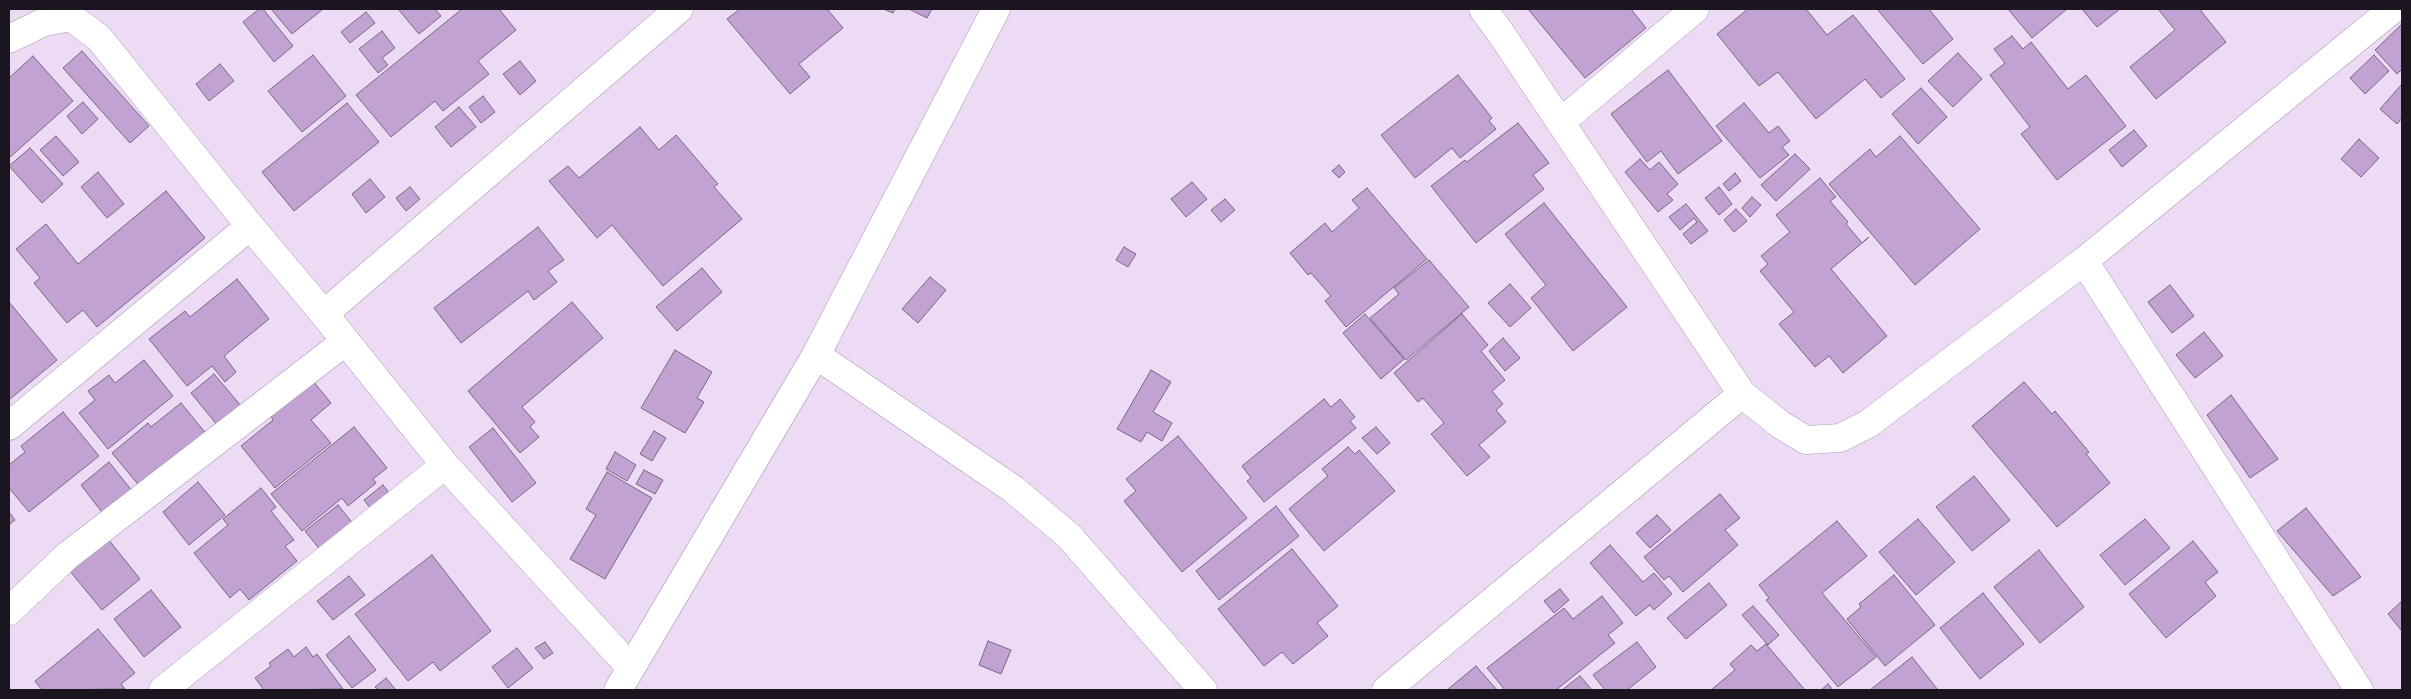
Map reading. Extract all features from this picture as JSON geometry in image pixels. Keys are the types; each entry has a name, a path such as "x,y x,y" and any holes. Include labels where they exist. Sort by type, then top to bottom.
{"street":[{"path":"324,314 679,9"},
{"path":"9,38 44,22 71,17 99,38 445,465 624,679 816,355 996,9"},
{"path":"1482,9 1561,122 1742,394 1781,425 1806,440 1840,438 1868,424 2084,261 2393,9"},
{"path":"1561,122 1695,9"},
{"path":"9,426 250,226"},
{"path":"2084,261 2359,690"},
{"path":"9,611 68,556 346,341"},
{"path":"816,355 1013,489 1069,536 1203,690"},
{"path":"1386,690 1742,394"},
{"path":"163,690 445,465"}],"building":[{"path":"259,9 263,9 293,46 274,62 243,22"},
{"path":"271,9 323,9 292,34"},
{"path":"398,9 435,9 441,16 419,34"},
{"path":"462,9 499,9 516,30 478,61 489,74 443,111 435,101 391,137 356,95"},
{"path":"740,9 827,9 843,28 799,64 810,77 790,94 727,19"},
{"path":"883,9 895,9 893,13"},
{"path":"909,9 932,9 927,18"},
{"path":"1528,9 1631,9 1646,28 1585,78"},
{"path":"1748,9 1806,9 1827,35 1853,15 1905,79 1881,98 1865,79 1816,119 1778,72 1759,86 1717,34"},
{"path":"1877,9 1929,9 1953,39 1923,64"},
{"path":"2008,9 2067,9 2032,38"},
{"path":"2082,9 2120,9 2097,27"},
{"path":"2158,9 2203,9 2201,11 2226,42 2156,99 2130,67 2175,30"},
{"path":"366,12 375,23 350,43 341,32"},
{"path":"2402,24 2402,69 2397,74 2375,50"},
{"path":"382,31 395,48 382,58 388,65 378,73 359,49"},
{"path":"2012,36 2023,49 2031,42 2068,89 2086,75 2126,126 2057,180 2021,134 2030,127 1990,75 2005,63 1994,49"},
{"path":"82,51 149,126 130,143 63,68"},
{"path":"1958,53 1982,79 1953,107 1928,81"},
{"path":"313,55 346,96 302,132 268,91"},
{"path":"2374,55 2389,71 2365,94 2350,78"},
{"path":"33,56 73,101 9,158 9,78"},
{"path":"520,61 536,81 520,95 503,74"},
{"path":"220,64 234,81 209,101 196,84"},
{"path":"1668,70 1722,141 1678,174 1661,151 1647,162 1611,114"},
{"path":"1458,75 1492,118 1489,121 1496,129 1460,158 1452,148 1415,178 1381,135"},
{"path":"2402,84 2402,118 2397,124 2380,109"},
{"path":"1921,88 1947,117 1918,144 1892,114"},
{"path":"483,96 495,112 481,123 469,107"},
{"path":"83,102 98,119 82,134 67,116"},
{"path":"347,103 379,142 294,211 262,172"},
{"path":"1744,103 1769,133 1778,126 1790,141 1782,147 1789,155 1760,178 1716,126"},
{"path":"459,107 476,127 451,147 435,127"},
{"path":"1518,123 1549,163 1533,175 1544,189 1476,243 1431,186 1465,160 1467,162"},
{"path":"640,127 659,150 676,135 718,184 714,187 742,219 663,286 612,225 597,238 549,181 568,166 579,178"},
{"path":"2134,130 2147,146 2122,167 2109,150"},
{"path":"56,136 79,162 63,176 40,150"},
{"path":"1900,136 1980,229 1915,285 1829,184 1870,149 1876,157"},
{"path":"2359,139 2379,158 2361,177 2341,159"},
{"path":"30,148 63,184 42,203 9,166"},
{"path":"1795,154 1810,169 1776,201 1761,185"},
{"path":"1640,159 1650,170 1659,162 1678,184 1667,194 1673,200 1658,212 1625,172"},
{"path":"1339,165 1345,172 1339,178 1332,171"},
{"path":"98,172 124,204 107,218 81,187"},
{"path":"1735,173 1741,181 1729,191 1723,184"},
{"path":"1820,178 1836,197 1830,201 1848,222 1846,224 1862,243 1831,269 1887,336 1843,373 1829,356 1815,367 1779,324 1794,312 1760,271 1768,264 1761,256 1790,232 1776,215"},
{"path":"370,179 385,197 366,213 352,194"},
{"path":"1192,182 1207,199 1186,217 1171,199"},
{"path":"410,187 420,199 406,211 396,198"},
{"path":"1719,187 1732,204 1719,215 1705,198"},
{"path":"1367,188 1427,259 1346,327 1325,301 1331,296 1311,273 1308,275 1290,253 1325,223 1332,232 1359,208 1352,200"},
{"path":"166,191 205,238 97,327 83,310 67,323 34,283 40,278 16,249 46,224 78,264"},
{"path":"1752,197 1761,205 1750,217 1742,208"},
{"path":"1225,199 1235,210 1221,222 1211,210"},
{"path":"1544,203 1627,307 1573,351 1531,298 1546,285 1505,234"},
{"path":"1686,204 1708,231 1691,244 1683,234 1697,222 1694,218 1680,230 1669,217"},
{"path":"1736,209 1747,221 1734,232 1724,220"},
{"path":"538,227 564,260 548,271 557,282 534,300 528,291 461,343 434,308"},
{"path":"1124,247 1136,254 1128,267 1116,260"},
{"path":"1429,260 1469,307 1406,360 1370,318 1399,294 1394,288"},
{"path":"702,268 722,292 677,331 656,307"},
{"path":"930,277 946,290 918,323 902,309"},
{"path":"237,279 269,319 224,356 236,372 225,382 212,366 187,386 149,339 185,311 190,317"},
{"path":"1510,284 1531,308 1510,327 1488,303"},
{"path":"2170,285 2194,316 2172,333 2148,302"},
{"path":"9,302 57,360 9,400"},
{"path":"572,302 603,338 522,407 535,422 530,427 539,437 520,453 468,391"},
{"path":"1365,314 1404,359 1381,379 1343,333"},
{"path":"1462,314 1488,345 1481,351 1505,380 1492,391 1503,404 1496,410 1506,422 1479,445 1490,457 1467,476 1431,434 1444,423 1423,398 1418,402 1394,373"},
{"path":"2204,332 2223,356 2195,378 2176,355"},
{"path":"1503,338 1520,358 1505,371 1489,351"},
{"path":"675,350 712,372 697,398 704,402 685,433 641,408"},
{"path":"144,360 173,396 108,449 79,413 95,400 88,391 109,375 115,383"},
{"path":"1151,370 1171,382 1153,412 1172,423 1162,441 1147,432 1141,442 1117,429"},
{"path":"214,374 242,407 218,426 191,393"},
{"path":"313,381 331,403 311,420 331,443 275,488 241,446 273,420 271,416"},
{"path":"2024,382 2052,414 2055,411 2089,452 2086,454 2110,483 2057,527 1972,426"},
{"path":"2231,395 2278,459 2250,478 2207,415"},
{"path":"1324,399 1331,407 1340,399 1355,417 1350,421 1356,428 1264,502 1247,481 1251,478 1242,466"},
{"path":"181,403 208,436 142,489 112,453 148,423 151,427"},
{"path":"63,412 99,456 29,512 9,488 9,465 25,452 21,446"},
{"path":"354,427 387,468 373,479 376,483 348,506 342,498 302,531 271,494"},
{"path":"1376,427 1390,443 1377,454 1362,438"},
{"path":"493,428 536,483 512,502 469,447"},
{"path":"654,431 666,438 652,461 640,454"},
{"path":"1178,436 1247,518 1182,572 1124,501 1136,491 1126,479"},
{"path":"1348,447 1355,454 1359,450 1395,491 1324,551 1289,509 1328,476 1322,469"},
{"path":"615,452 636,465 627,481 606,469"},
{"path":"109,462 133,492 104,515 81,485"},
{"path":"644,470 663,480 655,494 636,484"},
{"path":"607,472 652,498 605,579 570,559 596,515 586,509"},
{"path":"1974,476 2010,520 1972,551 1936,507"},
{"path":"198,482 225,515 189,545 163,512"},
{"path":"383,485 390,494 371,509 364,500"},
{"path":"261,488 276,507 271,511 294,540 285,546 297,561 249,600 240,589 230,598 194,553 228,525 223,519"},
{"path":"1720,494 1740,518 1725,530 1738,545 1683,592 1669,576 1664,580 1644,557"},
{"path":"338,505 354,525 321,551 305,531"},
{"path":"1276,506 1299,536 1219,600 1196,571"},
{"path":"2306,508 2361,577 2333,596 2277,531"},
{"path":"9,512 15,520 9,525"},
{"path":"1657,515 1671,530 1650,548 1636,533"},
{"path":"1918,519 1955,562 1916,595 1879,552"},
{"path":"2145,519 2170,548 2125,585 2100,555"},
{"path":"1837,521 1867,556 1822,593 1876,657 1838,687 1766,600 1769,598 1759,585"},
{"path":"108,539 140,579 102,610 69,570"},
{"path":"2193,541 2218,572 2205,582 2216,596 2166,638 2129,594"},
{"path":"1610,545 1643,582 1654,573 1672,594 1654,610 1650,605 1636,616 1590,563"},
{"path":"1292,549 1338,606 1317,623 1328,636 1293,664 1282,652 1264,666 1218,609"},
{"path":"2039,550 2084,607 2040,643 1994,587"},
{"path":"432,555 491,631 440,671 433,662 408,681 355,614"},
{"path":"1894,575 1935,625 1885,666 1847,619 1861,607 1859,604"},
{"path":"349,576 365,595 333,620 317,601"},
{"path":"1709,583 1727,605 1686,639 1667,618"},
{"path":"1560,589 1569,600 1554,613 1544,601"},
{"path":"151,590 181,627 144,657 114,619"},
{"path":"1983,593 2024,644 1980,679 1940,628"},
{"path":"1602,596 1623,623 1608,635 1615,643 1556,690 1505,690 1487,668 1564,608 1573,619"},
{"path":"2402,601 2402,631 2388,614"},
{"path":"1753,606 1779,635 1768,645 1742,615"},
{"path":"98,629 135,673 121,684 125,689 42,690 35,681"},
{"path":"349,636 376,670 352,688 326,655"},
{"path":"988,641 1011,650 1001,674 979,665"},
{"path":"545,642 553,653 544,659 535,648"},
{"path":"1637,642 1656,667 1627,690 1605,690 1593,675"},
{"path":"1766,644 1805,690 1711,690 1735,670 1730,664 1751,645 1757,651"},
{"path":"306,647 313,657 317,654 343,689 264,690 255,678 271,666 269,663 288,649 294,657"},
{"path":"517,648 533,668 508,688 492,667"},
{"path":"1912,657 1938,690 1870,690"},
{"path":"1476,666 1497,690 1447,690"},
{"path":"1580,676 1592,690 1562,690"},
{"path":"386,678 396,690 378,690 375,687"},
{"path":"1828,684 1833,690 1821,690"}]}
